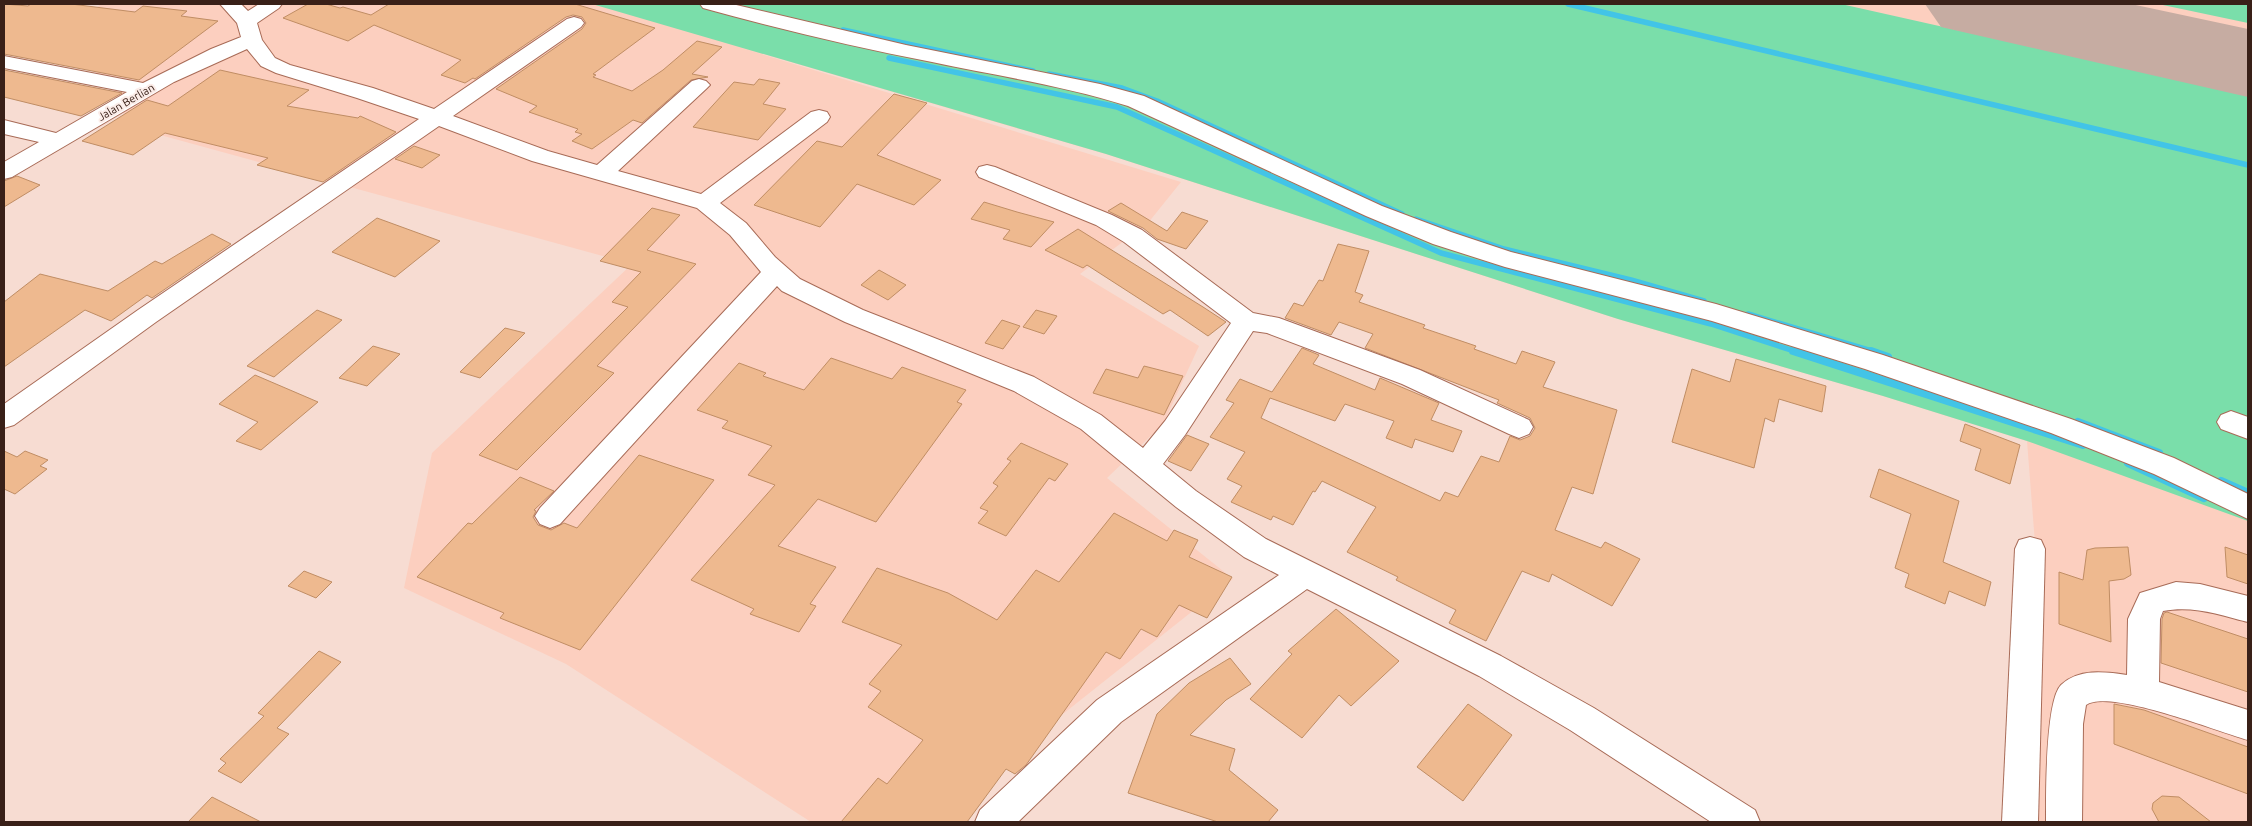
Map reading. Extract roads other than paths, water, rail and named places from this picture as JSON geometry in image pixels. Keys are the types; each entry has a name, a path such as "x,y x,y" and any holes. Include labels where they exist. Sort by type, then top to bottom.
{"street":[{"name":"Jalan Berlian","path":"4,172 198,62 243,21 272,4"},
{"path":"710,4 781,23 906,51 1100,90 1136,101 1374,211 1442,238 1505,259 1716,313 1883,365 2061,426 2164,466 2248,507"},
{"path":"243,21 260,54 268,62 282,69 365,92 540,156 603,172 705,203 738,229 766,263 791,285 854,316 1024,384 1091,422 1186,499 1255,548 1498,671 1582,719 1742,822"},
{"path":"4,418 574,23"},
{"path":"4,62 147,90"},
{"path":"603,172 699,85"},
{"path":"705,203 820,117"},
{"path":"4,127 59,140"},
{"path":"986,172 1104,220 1133,236 1246,321 1270,324 1412,377 1519,428"},
{"path":"550,516 776,271"},
{"path":"1146,466 1175,428 1246,321"},
{"path":"2020,822 2030,549"},
{"path":"993,822 1109,711 1305,574"},
{"path":"2143,692 2144,619 2151,602 2165,596 2189,594 2248,609"},
{"path":"2064,822 2066,724 2071,697 2082,689 2100,686 2143,692 2248,725"}],"waterway":[{"path":"1568,4 2248,165"},
{"path":"843,30 1033,71"},
{"path":"889,58 1117,107 1441,253 1711,324 1797,352"},
{"path":"1049,74 1122,88 1157,101 1402,214"},
{"path":"1416,219 1504,249 1631,280 1704,301"},
{"path":"1748,314 1875,352"},
{"path":"1793,351 2083,445"},
{"path":"1871,351 1888,357"},
{"path":"2078,422 2159,453"},
{"path":"2128,463 2204,498"},
{"path":"2221,481 2248,493"}]}
